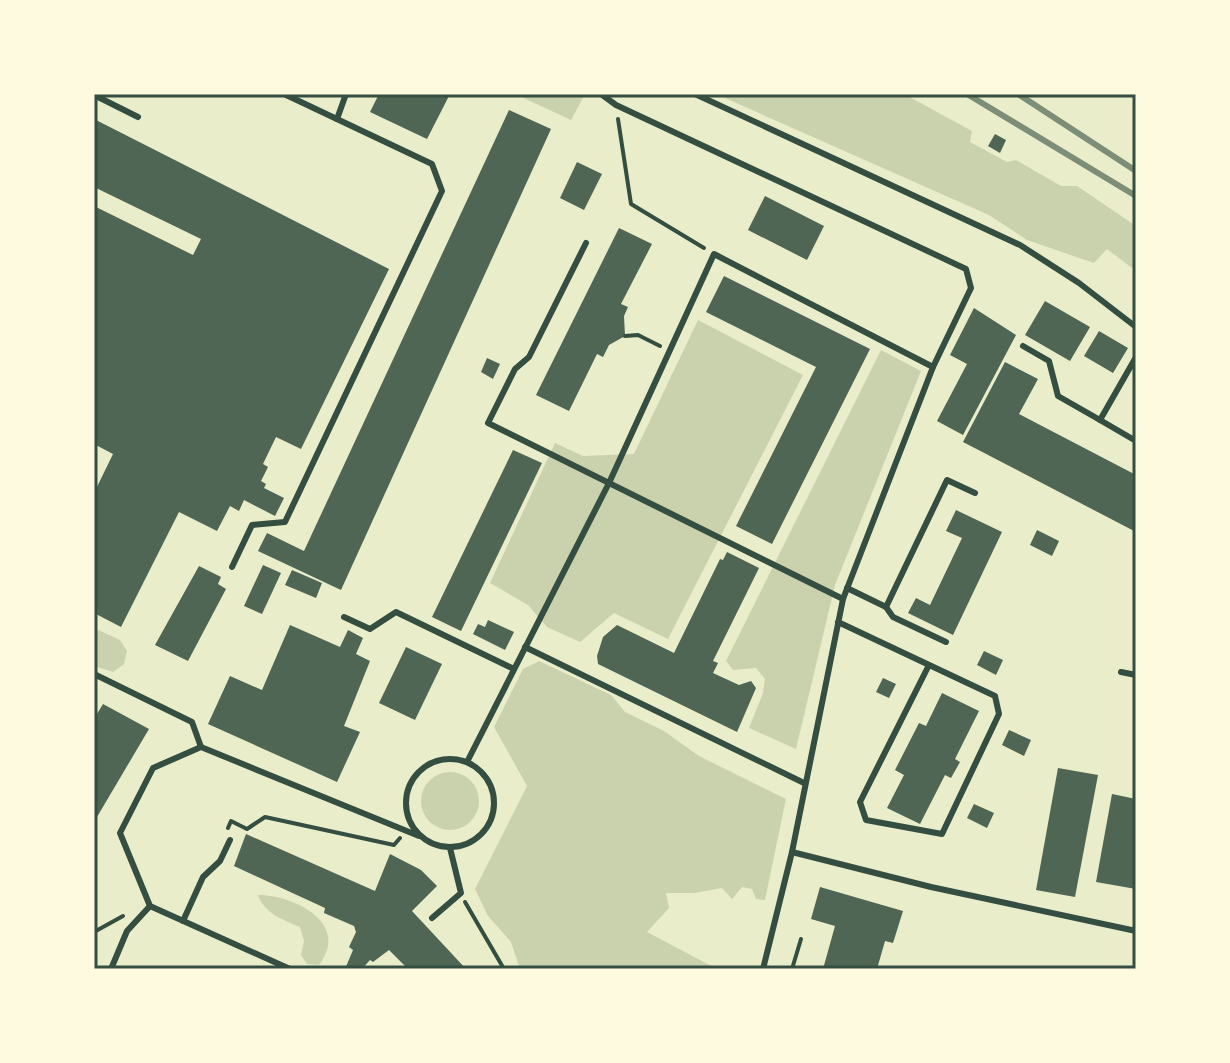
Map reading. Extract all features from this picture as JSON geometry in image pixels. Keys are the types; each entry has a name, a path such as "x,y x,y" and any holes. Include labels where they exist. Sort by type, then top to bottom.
{"lane":[{"path":"232,567 252,525 285,522 442,191 432,164 284,94"},
{"path":"337,119 346,94"},
{"path":"601,94 616,105 966,269 971,288 933,367 843,599 792,852 763,969"},
{"path":"695,94 1020,245 1079,283 1136,327"},
{"path":"94,95 138,117"},
{"path":"586,243 529,357 515,369 488,423 843,599"},
{"path":"467,762 609,483 714,254 933,367"},
{"path":"1023,346 1049,361 1058,396 1136,441"},
{"path":"1100,420 1136,357"},
{"path":"886,607 947,480 975,493"},
{"path":"847,588 886,607 893,617 946,642"},
{"path":"344,617 370,629 396,612 514,669"},
{"path":"838,622 995,696 999,714 942,834 866,820 860,802 929,665"},
{"path":"525,647 804,783"},
{"path":"1121,672 1136,675"},
{"path":"94,675 192,722 201,747"},
{"path":"290,969 150,906 120,833 153,768 201,747 419,836 433,845 450,848 467,845 482,835 491,821 495,803 491,786 482,772 467,762 450,758 432,762 418,772 408,786 405,804 408,821 419,836"},
{"path":"183,921 203,877 220,861 230,840"},
{"path":"432,918 461,893 450,848"},
{"path":"792,852 931,887 1136,931"},
{"path":"111,969 127,931 150,906"}],"path":[{"path":"616,105 631,204 714,254"},
{"path":"625,336 638,335 670,350"},
{"path":"231,821 247,829 265,817 394,845 406,831"},
{"path":"461,893 478,930 504,969"},
{"path":"792,969 801,939"}],"green space":[{"path":"515,94 585,94 571,120"},
{"path":"716,94 904,94 972,131 970,142 1007,162 1016,160 1061,186 1077,186 1136,226 1136,271 1107,249 1094,263 1027,240 989,215"},
{"path":"698,320 803,375 668,639 614,613 580,642 547,627 528,605 490,583 555,443 583,456 634,454"},
{"path":"881,350 921,371 835,585 796,749 749,728 763,693 765,679 756,668 733,670 726,661"},
{"path":"94,628 120,640 127,651 124,664 113,672 94,666"},
{"path":"539,661 611,695 625,712 664,731 699,756 786,799 765,900 756,899 752,889 742,887 732,899 722,888 694,893 666,893 669,908 647,932 717,969 520,969 511,942 488,916 475,889 527,786 494,727 523,669"},
{"path":"450,772 461,774 470,781 477,790 477,812 470,821 461,828 450,830 439,828 430,821 423,812 421,801 423,790 430,781 439,774"},
{"path":"258,895 273,896 302,906 324,925 328,937 327,950 319,965 307,964 301,955 304,941 300,927 269,911"}],"building":[{"path":"379,94 450,94 427,139 370,112"},
{"path":"509,110 551,129 341,590 258,551 267,533 304,551"},
{"path":"94,119 389,269 301,449 276,437 263,464 268,467 261,481 266,484 264,488 284,498 275,516 244,500 239,511 230,506 217,531 179,512 121,627 94,613 94,493 113,454 94,444 94,206 193,255 201,239 94,187"},
{"path":"995,134 1006,140 1000,153 988,146"},
{"path":"577,162 602,174 584,210 560,198"},
{"path":"765,196 824,226 807,260 748,230"},
{"path":"619,228 652,244 621,304 628,307 624,316 625,336 609,345 603,357 597,354 569,411 536,395"},
{"path":"724,276 870,349 772,544 736,526 816,367 706,312"},
{"path":"1045,301 1090,327 1070,361 1025,335"},
{"path":"974,308 1016,335 963,435 937,421 967,364 950,355"},
{"path":"1099,331 1128,348 1113,373 1084,356"},
{"path":"487,358 500,364 493,379 481,372"},
{"path":"1005,362 1038,379 1019,414 1136,475 1136,532 963,442"},
{"path":"513,450 542,463 461,631 432,617"},
{"path":"956,510 1002,532 953,635 908,613 916,598 930,605 962,538 946,531"},
{"path":"1037,530 1059,541 1052,556 1030,545"},
{"path":"727,552 759,568 713,661 718,663 713,673 739,685 751,681 756,688 737,732 598,664 597,656 603,637 617,625 674,653 720,559 723,560"},
{"path":"263,565 281,573 262,614 244,606"},
{"path":"199,566 221,577 218,584 226,589 188,661 155,645"},
{"path":"292,570 322,583 316,598 285,585"},
{"path":"488,620 514,632 505,650 473,634 478,624 485,627"},
{"path":"290,625 340,647 348,630 363,638 356,654 370,661 344,726 360,732 337,782 208,724 230,676 262,690"},
{"path":"406,647 442,664 415,720 379,703"},
{"path":"984,651 1003,660 996,675 977,665"},
{"path":"883,678 896,684 889,698 876,692"},
{"path":"942,693 979,711 955,759 960,762 951,778 945,775 920,824 887,808 904,775 895,770 919,723 926,726"},
{"path":"103,704 149,729 94,822 94,719"},
{"path":"1009,730 1031,740 1024,756 1002,745"},
{"path":"1058,768 1098,775 1075,897 1036,890"},
{"path":"1112,794 1136,799 1136,889 1096,882"},
{"path":"974,804 994,813 987,828 967,818"},
{"path":"246,834 375,891 390,854 421,870 437,886 412,911 466,969 408,969 389,950 373,962 370,960 362,969 345,969 353,950 349,947 356,932 354,926 324,913 325,908 234,866"},
{"path":"820,887 903,911 893,943 885,941 877,969 823,969 835,926 811,919"}],"railway":[{"path":"967,94 1136,196"},
{"path":"1018,94 1136,171"}]}
